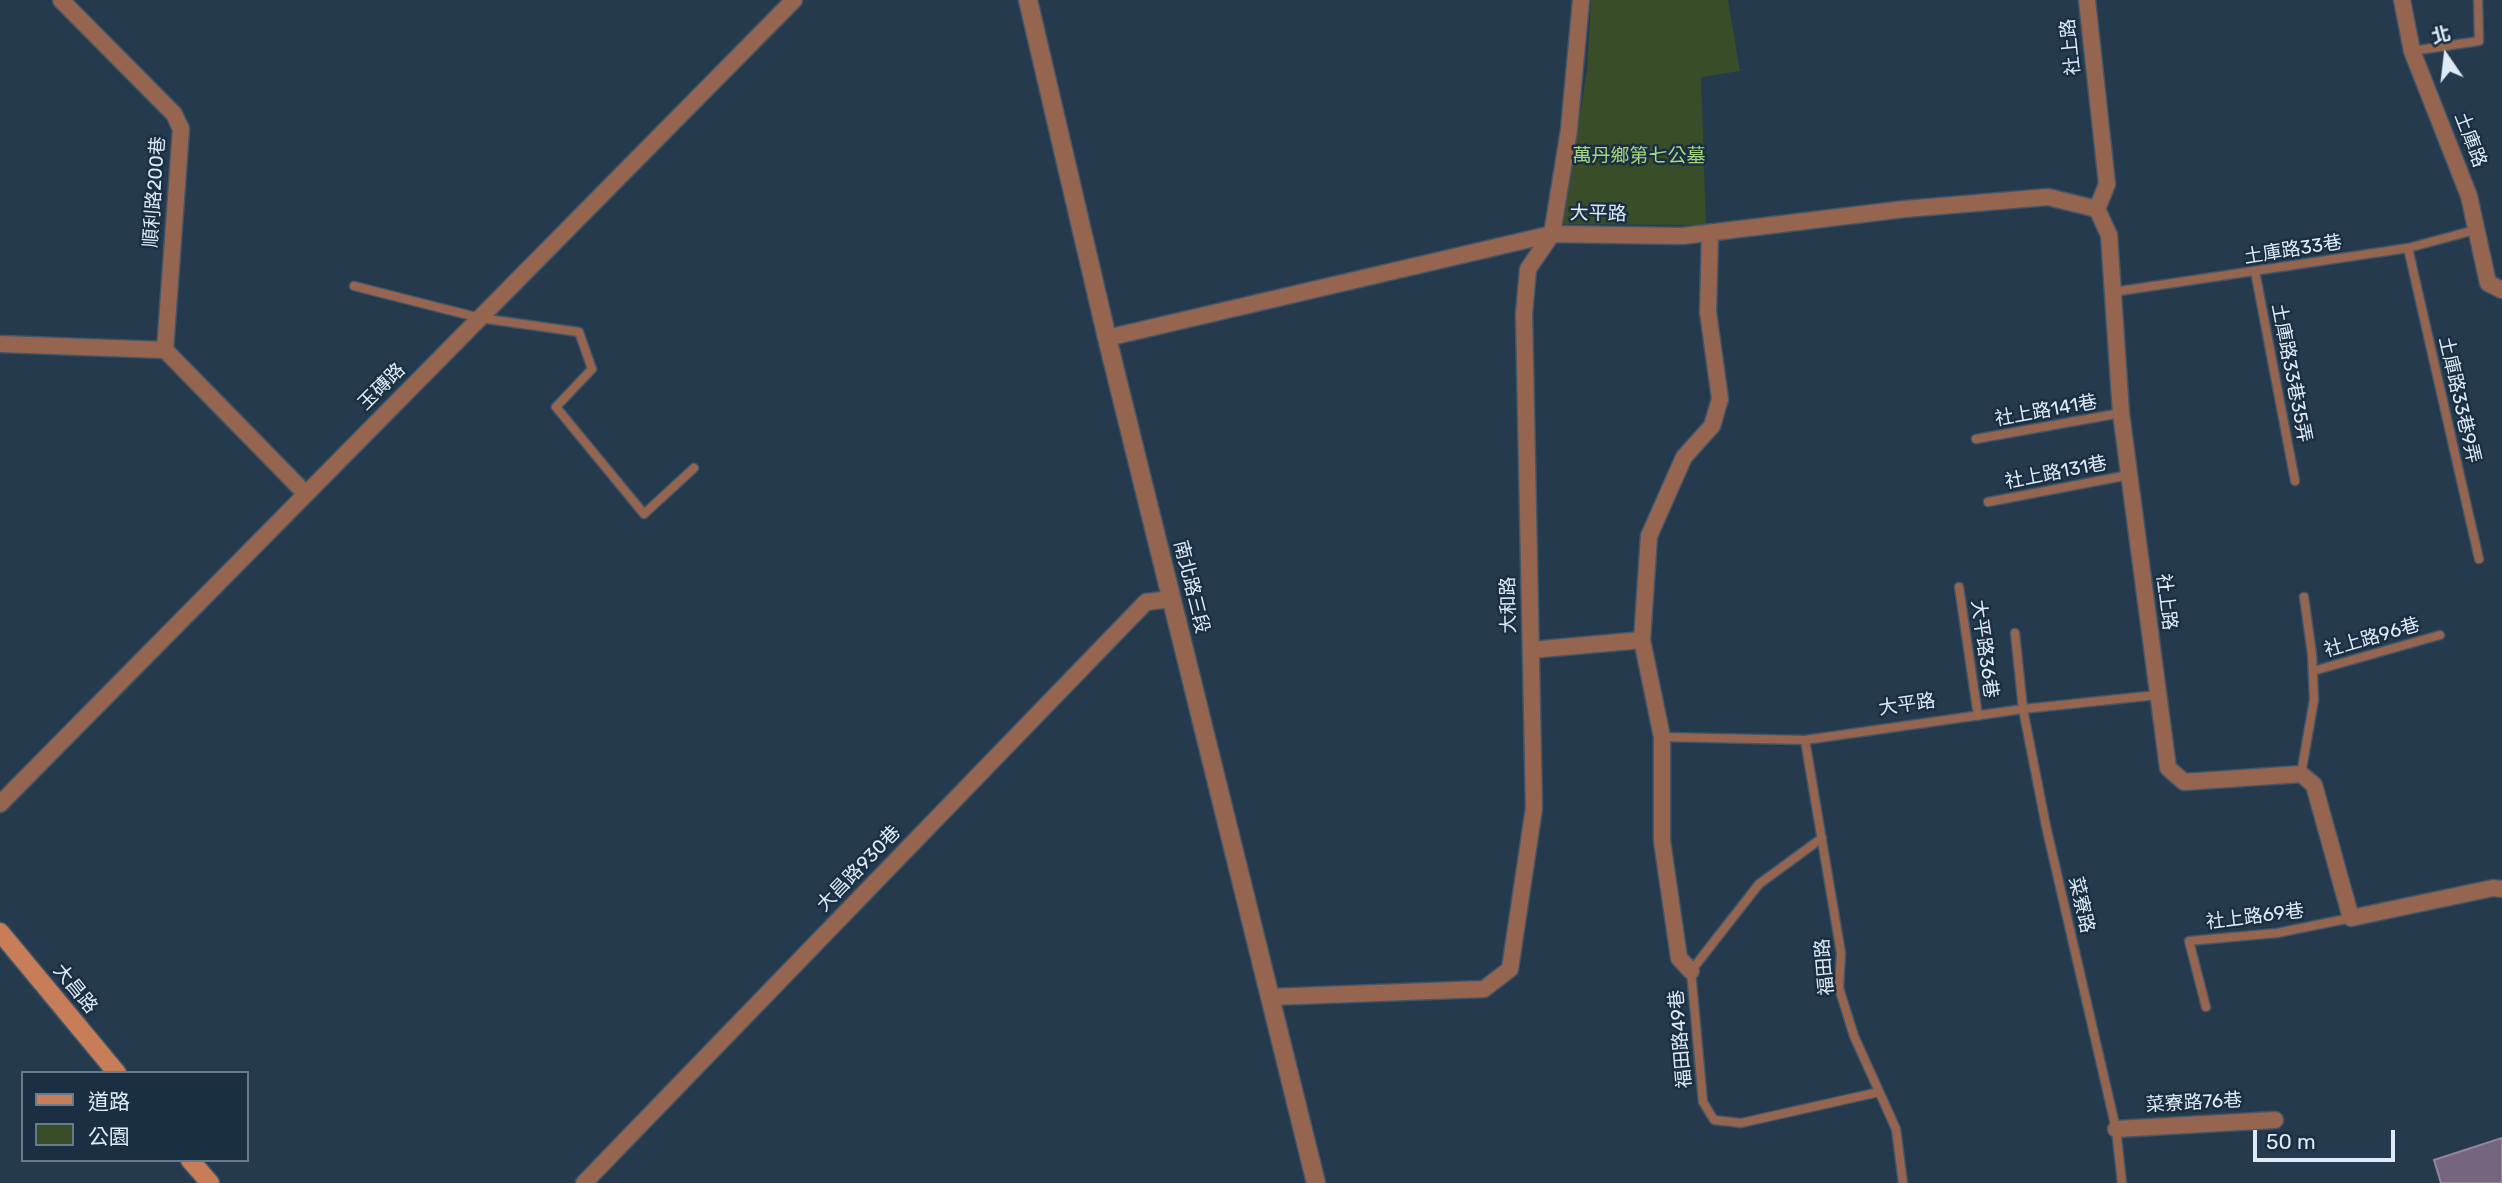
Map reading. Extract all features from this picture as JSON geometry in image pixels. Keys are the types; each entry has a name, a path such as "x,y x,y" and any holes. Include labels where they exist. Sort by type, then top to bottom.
{"main road":[{"name":"大昌路","path":"0,932 115,1071"},
{"path":"192,1162 210,1183"}],"street":[{"name":"順利路200巷","path":"61,0 174,114 181,128 165,350"},
{"name":"玉磚路","path":"0,804 794,0"},
{"name":"南北路三段","path":"1028,0 1107,338 1316,1183"},
{"name":"大和路","path":"1270,997 1484,989 1510,969 1534,808 1524,314 1528,269 1552,234 1569,130 1580,0"},
{"name":"社上路","path":"2087,0 2108,184 2097,209 2109,235 2121,413 2168,768 2184,782 2301,774"},
{"name":"土庫路","path":"2402,0 2412,51 2469,196 2488,283 2502,290"},
{"name":"大平路","path":"1107,338 1552,234 1682,236 1905,209 2048,197 2097,209"},
{"path":"1691,971 1679,958 1662,841 1662,737 1642,640 1649,536 1684,457 1712,426 1720,399 1708,312 1710,233"},
{"path":"0,344 165,350 306,494"},
{"name":"大昌路930巷","path":"584,1183 1146,602 1172,599"},
{"path":"1531,650 1642,640"},
{"path":"2301,774 2314,785 2351,918 2493,888 2502,889"},
{"name":"菜寮路76巷","path":"2116,1129 2275,1120"}],"lane":[{"path":"2412,51 2479,41 2477,0"},
{"name":"土庫路33巷","path":"2113,292 2408,248 2475,230"},
{"name":"土庫路33巷9弄","path":"2408,248 2479,559"},
{"name":"土庫路33巷35弄","path":"2255,271 2295,481"},
{"path":"354,286 480,318 579,332 592,369 556,407 644,514 694,468"},
{"name":"社上路141巷","path":"1976,439 2121,413"},
{"name":"社上路131巷","path":"1988,502 2129,475"},
{"name":"大平路36巷","path":"1959,587 1978,716"},
{"name":"社上路96巷","path":"2301,774 2314,700 2304,597"},
{"name":"菜寮路","path":"2015,634 2022,709 2116,1129 2122,1183"},
{"name":"社上路96巷","path":"2312,671 2440,635"},
{"name":"大平路","path":"1662,737 1805,740 2022,709 2157,695"},
{"name":"福田路","path":"1805,740 1841,953 1839,988 1854,1036 1896,1129 1903,1183"},
{"name":"福田路49巷","path":"1822,838 1759,884 1691,971 1703,1102 1714,1120 1741,1123 1879,1092"},
{"name":"社上路69巷","path":"2206,1007 2189,941 2277,933 2351,918"}],"green space":[{"name":"萬丹鄉第七公墓","path":"1591,0 1728,0 1740,71 1701,77 1706,225 1562,224 1587,71"}],"building":[{"path":"2502,1138 2502,1183 2441,1183 2434,1160"}]}
